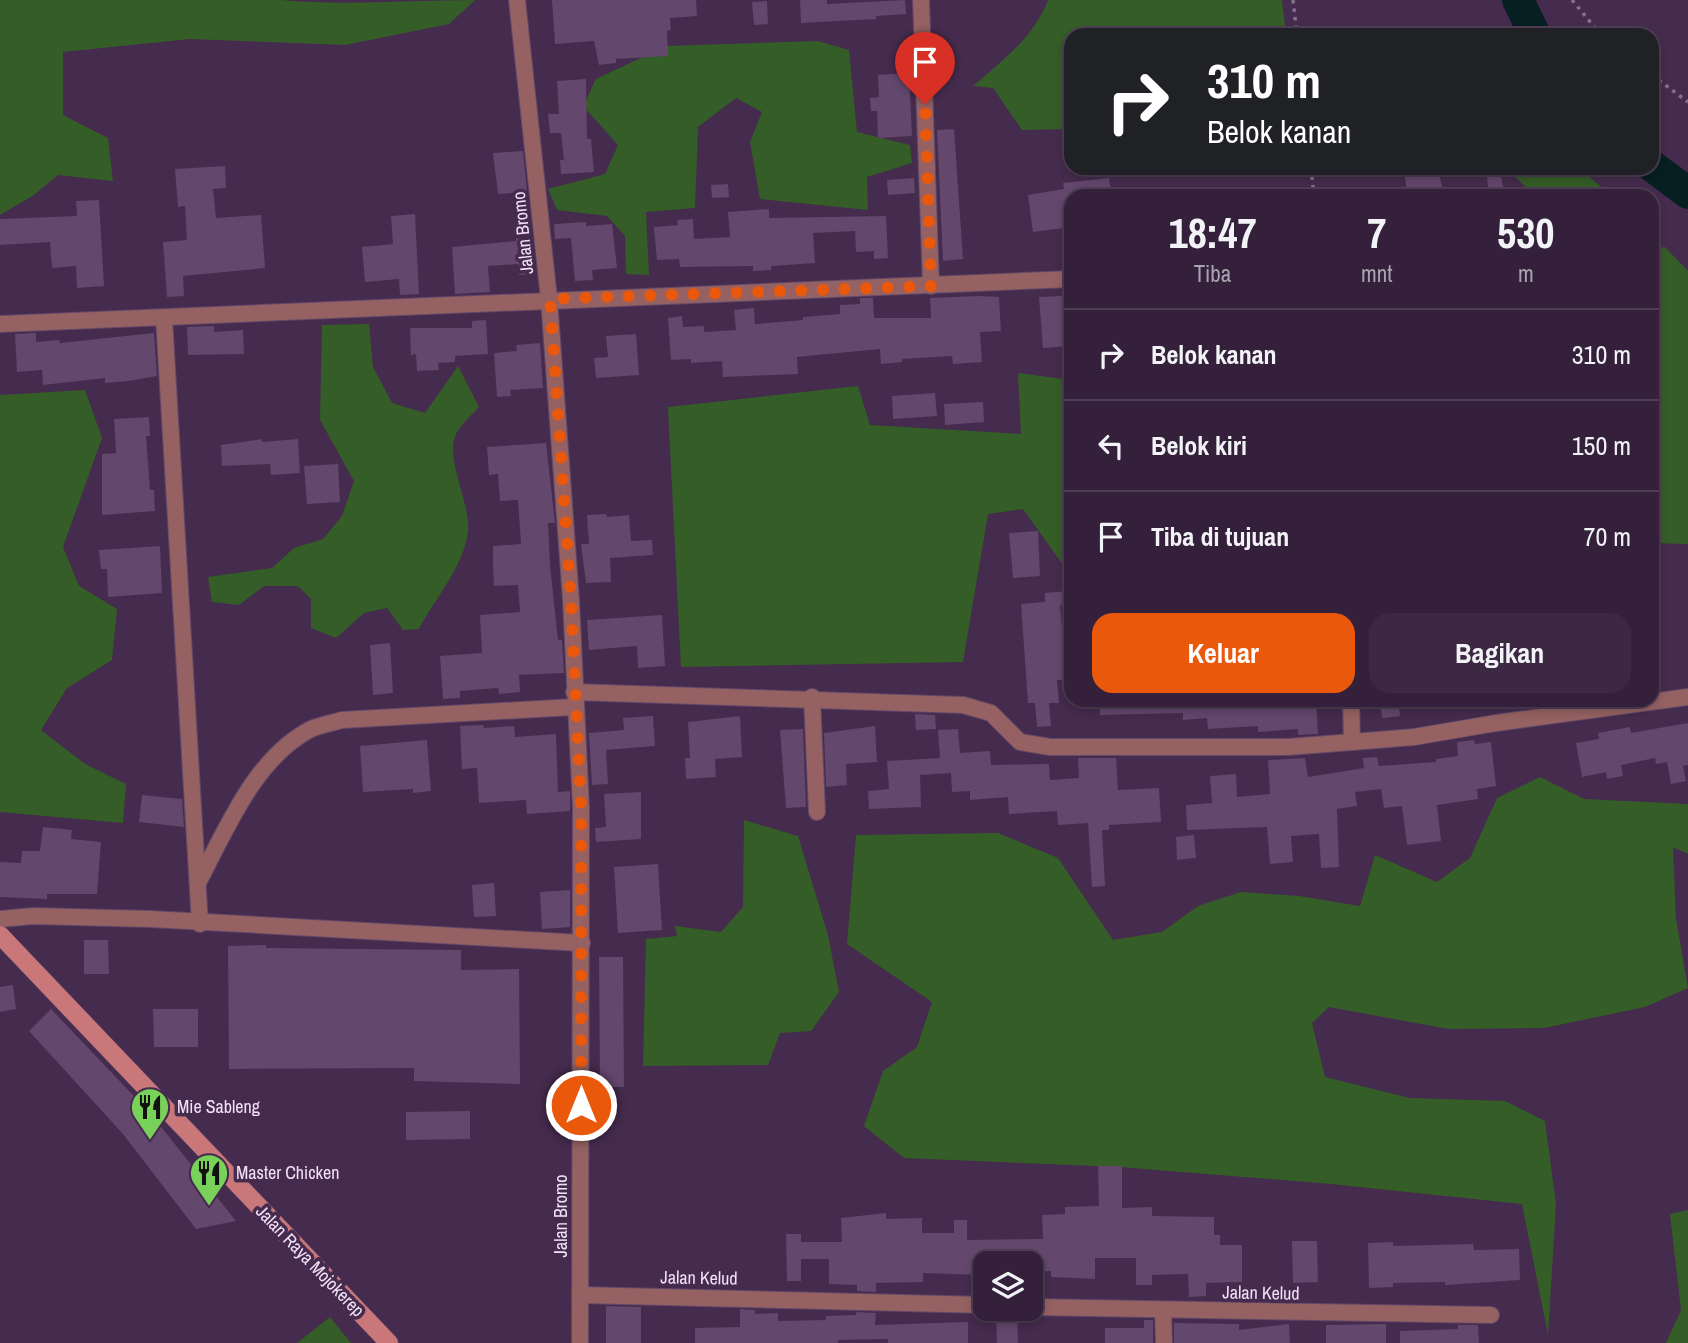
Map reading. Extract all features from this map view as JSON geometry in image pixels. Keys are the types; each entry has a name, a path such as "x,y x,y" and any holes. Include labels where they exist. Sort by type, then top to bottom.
{"main road":[{"name":"Jalan Raya Mojokerep","path":"0,935 389,1343"}],"street":[{"name":"Jalan Bromo","path":"517,0 550,299 571,600 581,808 580,1343"},
{"path":"921,0 931,286"},
{"path":"0,324 1064,279"},
{"path":"164,318 200,924"},
{"path":"1659,699 1688,697"},
{"path":"198,883 241,804 266,766 290,743 312,729 342,720 574,699 812,698 979,708 992,713 1020,742 1050,747 1288,747 1413,737 1555,707"},
{"path":"812,698 817,812"},
{"path":"1351,707 1352,742"},
{"path":"0,919 96,917 582,943"},
{"name":"Jalan Kelud","path":"580,1295 973,1305"},
{"name":"Jalan Kelud","path":"1043,1307 1491,1315"},
{"path":"1163,1310 1164,1343"}],"path":[{"path":"1293,0 1296,28"},
{"path":"1572,0 1595,28"},
{"path":"1659,80 1688,102"}],"green space":[{"path":"0,0 280,0 353,3 475,0 449,24 345,45 190,39 63,52 63,115 108,138 113,181 58,175 34,195 0,215"},
{"path":"1048,0 1282,0 1285,28 1064,28 1064,129 1022,130 993,88 973,86 1026,37"},
{"path":"818,41 849,50 857,132 910,145 912,163 867,177 868,210 760,199 750,142 762,112 736,98 698,127 695,208 646,212 649,275 626,274 625,236 607,216 557,210 548,189 605,174 618,145 583,106 596,79 666,46"},
{"path":"1513,175 1587,175 1604,189 1528,189"},
{"path":"1665,247 1688,271 1688,544 1659,543 1659,248"},
{"path":"369,324 373,367 392,403 425,413 458,366 479,407 459,429 454,442 455,467 468,520 465,545 455,570 419,629 403,630 387,608 364,613 336,638 311,628 311,599 298,586 264,586 239,605 212,602 208,577 272,568 294,548 323,539 342,516 354,481 320,420 322,325"},
{"path":"1018,373 1064,379 1064,566 1023,509 988,514 963,662 681,667 668,407 858,386 870,425 1021,434"},
{"path":"85,390 102,438 63,547 79,586 117,609 112,660 67,688 41,730 85,764 126,784 123,823 0,812 0,395"},
{"path":"1540,777 1584,799 1688,804 1688,854 1673,847 1676,919 1688,988 1645,1007 1544,1028 1448,1029 1329,1007 1312,1023 1325,1077 1410,1098 1505,1101 1545,1121 1556,1204 1548,1335 1522,1204 1331,1184 1120,1167 904,1158 864,1126 883,1071 917,1047 932,1002 847,944 856,835 998,833 1058,858 1113,940 1162,932 1198,906 1241,892 1299,896 1360,906 1375,855 1437,882 1470,858 1497,798"},
{"path":"744,820 798,836 828,935 839,992 811,1031 780,1033 768,1065 643,1066 646,939 677,936 675,926 721,932 743,907"},
{"path":"1688,1210 1688,1343 1666,1343 1681,1310 1670,1214"},
{"path":"330,1317 351,1343 297,1343"}],"building":[{"path":"552,0 696,0 697,16 670,18 671,30 667,31 668,56 616,59 616,63 599,65 594,41 555,44"},
{"path":"800,0 827,0 827,4 905,0 906,14 876,16 876,19 801,23"},
{"path":"767,1 768,24 754,25 752,2"},
{"path":"909,73 912,136 878,138 877,111 871,111 870,98 879,97 878,75"},
{"path":"586,79 587,139 591,139 594,172 561,174 560,160 564,160 561,133 550,133 548,114 559,114 557,81"},
{"path":"954,129 963,259 943,261 937,130"},
{"path":"523,151 527,192 498,194 493,153"},
{"path":"225,166 226,188 213,189 216,218 261,215 265,268 183,276 184,296 167,297 163,242 187,240 185,206 178,207 175,169"},
{"path":"1405,175 1440,175 1442,189 1406,189"},
{"path":"1501,175 1503,189 1488,189 1487,177"},
{"path":"914,178 915,193 888,195 887,180"},
{"path":"1109,178 1110,189 1064,189 1063,183"},
{"path":"728,184 729,197 712,198 711,185"},
{"path":"1064,189 1064,228 1033,232 1028,195"},
{"path":"99,200 104,286 77,288 76,266 52,268 50,242 0,245 0,219 77,216 76,201"},
{"path":"769,209 769,218 886,216 888,258 874,259 874,251 856,252 855,231 813,233 815,263 771,266 771,270 753,271 753,266 680,267 679,259 657,260 654,227 678,225 677,220 693,219 694,239 730,237 728,212"},
{"path":"415,214 419,294 400,295 399,279 365,282 362,247 393,244 391,216"},
{"path":"586,222 586,226 612,224 617,268 592,270 593,280 575,281 571,238 555,239 554,224"},
{"path":"531,237 533,274 519,275 518,264 488,266 490,292 455,294 452,247"},
{"path":"1062,296 1064,346 1043,348 1039,297"},
{"path":"999,297 1001,331 980,332 982,362 953,364 952,356 902,359 902,362 881,364 880,349 797,357 798,374 723,377 722,361 691,363 691,359 671,360 668,318 682,316 683,327 704,326 704,332 736,330 734,310 754,308 755,324 803,320 803,317 840,314 840,305 860,304 860,298 873,298 874,318 931,318 930,298"},
{"path":"486,320 488,354 455,356 455,362 438,363 439,370 417,371 416,354 411,355 410,328 472,328 472,321"},
{"path":"214,326 214,332 243,330 244,354 188,355 187,327"},
{"path":"36,333 36,342 59,340 60,343 154,333 157,376 105,383 105,378 43,385 42,370 17,372 15,334"},
{"path":"636,334 639,375 596,378 594,358 608,357 606,336"},
{"path":"540,343 543,388 510,390 511,396 497,397 494,353 517,351 516,345"},
{"path":"935,393 937,416 893,419 892,396"},
{"path":"983,402 984,422 945,425 944,404"},
{"path":"149,417 150,436 146,436 150,490 154,490 155,511 102,515 102,454 116,453 114,419"},
{"path":"262,439 262,442 298,439 300,473 271,475 270,464 222,466 221,445"},
{"path":"546,443 555,523 548,523 550,565 558,640 562,640 564,673 519,675 520,692 499,694 498,688 460,691 460,698 443,699 440,656 482,653 480,615 520,612 518,585 494,586 493,546 521,544 518,500 500,501 498,474 489,475 487,447"},
{"path":"338,464 340,502 307,504 304,466"},
{"path":"606,514 607,517 629,515 631,541 652,540 653,555 610,558 611,582 586,583 581,544 589,544 587,515"},
{"path":"1038,531 1040,576 1013,578 1009,533"},
{"path":"160,546 162,593 108,597 107,569 101,569 99,550"},
{"path":"1064,591 1064,605 1060,605 1064,680 1057,680 1059,703 1049,703 1051,726 1037,727 1035,703 1028,703 1021,604 1045,602 1045,593"},
{"path":"662,615 665,666 638,668 637,646 589,650 587,620"},
{"path":"390,643 393,693 373,695 370,645"},
{"path":"1099,707 1316,707 1318,734 1298,735 1298,729 1258,732 1258,726 1208,729 1207,718 1183,720 1183,713 1100,715"},
{"path":"1381,707 1399,707 1400,716 1382,718"},
{"path":"915,714 935,715 936,729 916,730"},
{"path":"653,716 655,746 606,750 608,784 592,785 589,733 624,730 623,718"},
{"path":"740,716 742,757 715,759 716,777 686,779 685,758 690,758 688,722"},
{"path":"1688,723 1688,765 1683,766 1686,781 1671,784 1667,762 1656,764 1655,758 1621,765 1623,776 1607,779 1606,772 1582,777 1576,743 1599,739 1598,733 1630,727 1631,733"},
{"path":"483,725 484,728 514,726 515,737 556,734 558,792 570,791 570,811 527,814 526,800 479,803 477,768 462,769 460,726"},
{"path":"875,726 877,762 846,764 847,785 826,787 824,733"},
{"path":"803,729 806,807 786,808 780,730"},
{"path":"958,729 960,753 990,751 991,765 1049,764 1050,780 1079,778 1078,758 1116,758 1118,790 1159,788 1161,822 1109,825 1109,830 1102,830 1105,886 1092,887 1088,823 1058,825 1057,811 1009,814 1008,797 970,800 970,791 952,792 951,773 920,775 921,807 869,809 868,791 889,789 887,761 940,758 938,730"},
{"path":"427,740 431,791 413,793 413,789 363,792 360,746"},
{"path":"1474,740 1475,744 1491,742 1496,786 1477,789 1478,799 1437,805 1441,841 1407,845 1402,806 1384,808 1381,789 1355,792 1357,806 1337,809 1339,867 1321,868 1319,834 1291,836 1293,862 1270,864 1267,827 1187,830 1186,805 1212,803 1210,776 1236,774 1237,797 1270,794 1268,760 1305,758 1308,777 1364,768 1363,758 1377,757 1379,766 1436,762 1436,759 1458,756 1457,742"},
{"path":"641,792 641,839 596,842 595,828 606,827 604,794"},
{"path":"142,795 182,799 184,827 139,822"},
{"path":"43,827 72,830 71,839 101,842 97,894 47,894 47,899 0,897 0,862 21,863 22,851 40,851"},
{"path":"1194,835 1196,858 1177,860 1176,837"},
{"path":"658,864 662,930 618,933 614,867"},
{"path":"494,883 496,916 474,917 472,885"},
{"path":"570,890 570,927 542,929 540,892"},
{"path":"84,940 108,940 109,974 84,974"},
{"path":"266,945 266,948 461,950 461,970 519,969 520,1084 414,1081 414,1068 229,1069 228,946"},
{"path":"599,957 623,957 624,1087 600,1087"},
{"path":"13,985 16,1009 0,1012 0,987"},
{"path":"51,1009 150,1113 236,1221 196,1229 123,1134 29,1031"},
{"path":"153,1009 198,1009 198,1047 154,1047"},
{"path":"470,1111 470,1139 406,1140 406,1112"},
{"path":"1098,1166 1122,1166 1122,1208 1152,1207 1152,1216 1214,1217 1214,1235 1220,1235 1220,1245 1242,1245 1242,1282 1206,1283 1206,1296 1189,1297 1188,1274 1152,1275 1152,1285 1136,1285 1136,1258 1095,1258 1095,1279 1051,1277 1051,1271 1043,1271 1043,1251 973,1251 973,1275 923,1273 923,1282 876,1283 876,1292 857,1291 857,1285 829,1284 829,1259 801,1259 801,1281 787,1281 786,1234 801,1234 801,1242 842,1242 841,1218 886,1213 886,1219 922,1218 922,1233 954,1233 954,1220 967,1220 967,1240 1043,1239 1042,1215 1065,1214 1065,1207 1099,1206"},
{"path":"1292,1241 1317,1241 1318,1282 1293,1283"},
{"path":"1393,1242 1393,1246 1473,1244 1474,1250 1519,1249 1520,1280 1445,1285 1445,1282 1393,1283 1393,1287 1369,1288 1368,1243"},
{"path":"606,1306 641,1307 641,1343 606,1343"},
{"path":"740,1309 755,1310 755,1314 778,1313 778,1321 826,1320 826,1316 856,1315 856,1312 876,1313 875,1325 968,1322 968,1343 888,1343 888,1339 838,1340 838,1343 695,1343 695,1328 740,1327"},
{"path":"1144,1320 1153,1320 1153,1343 1105,1343 1105,1328 1144,1328"},
{"path":"996,1321 1017,1321 1018,1343 997,1343"},
{"path":"1174,1323 1239,1324 1239,1330 1289,1324 1290,1343 1174,1343"},
{"path":"1386,1324 1386,1343 1326,1343 1326,1325"},
{"path":"1458,1325 1478,1325 1479,1343 1400,1343 1400,1331 1458,1329"}],"waterway":[{"path":"1518,0 1532,28"},
{"path":"1659,171 1688,193"}],"place":[{"name":"Mie Sableng","path":"150,1141"},
{"name":"Master Chicken","path":"209,1207"}],"route":[{"path":"581,1105 581,808 574,707 571,600 550,299 931,286 925,104"}]}
